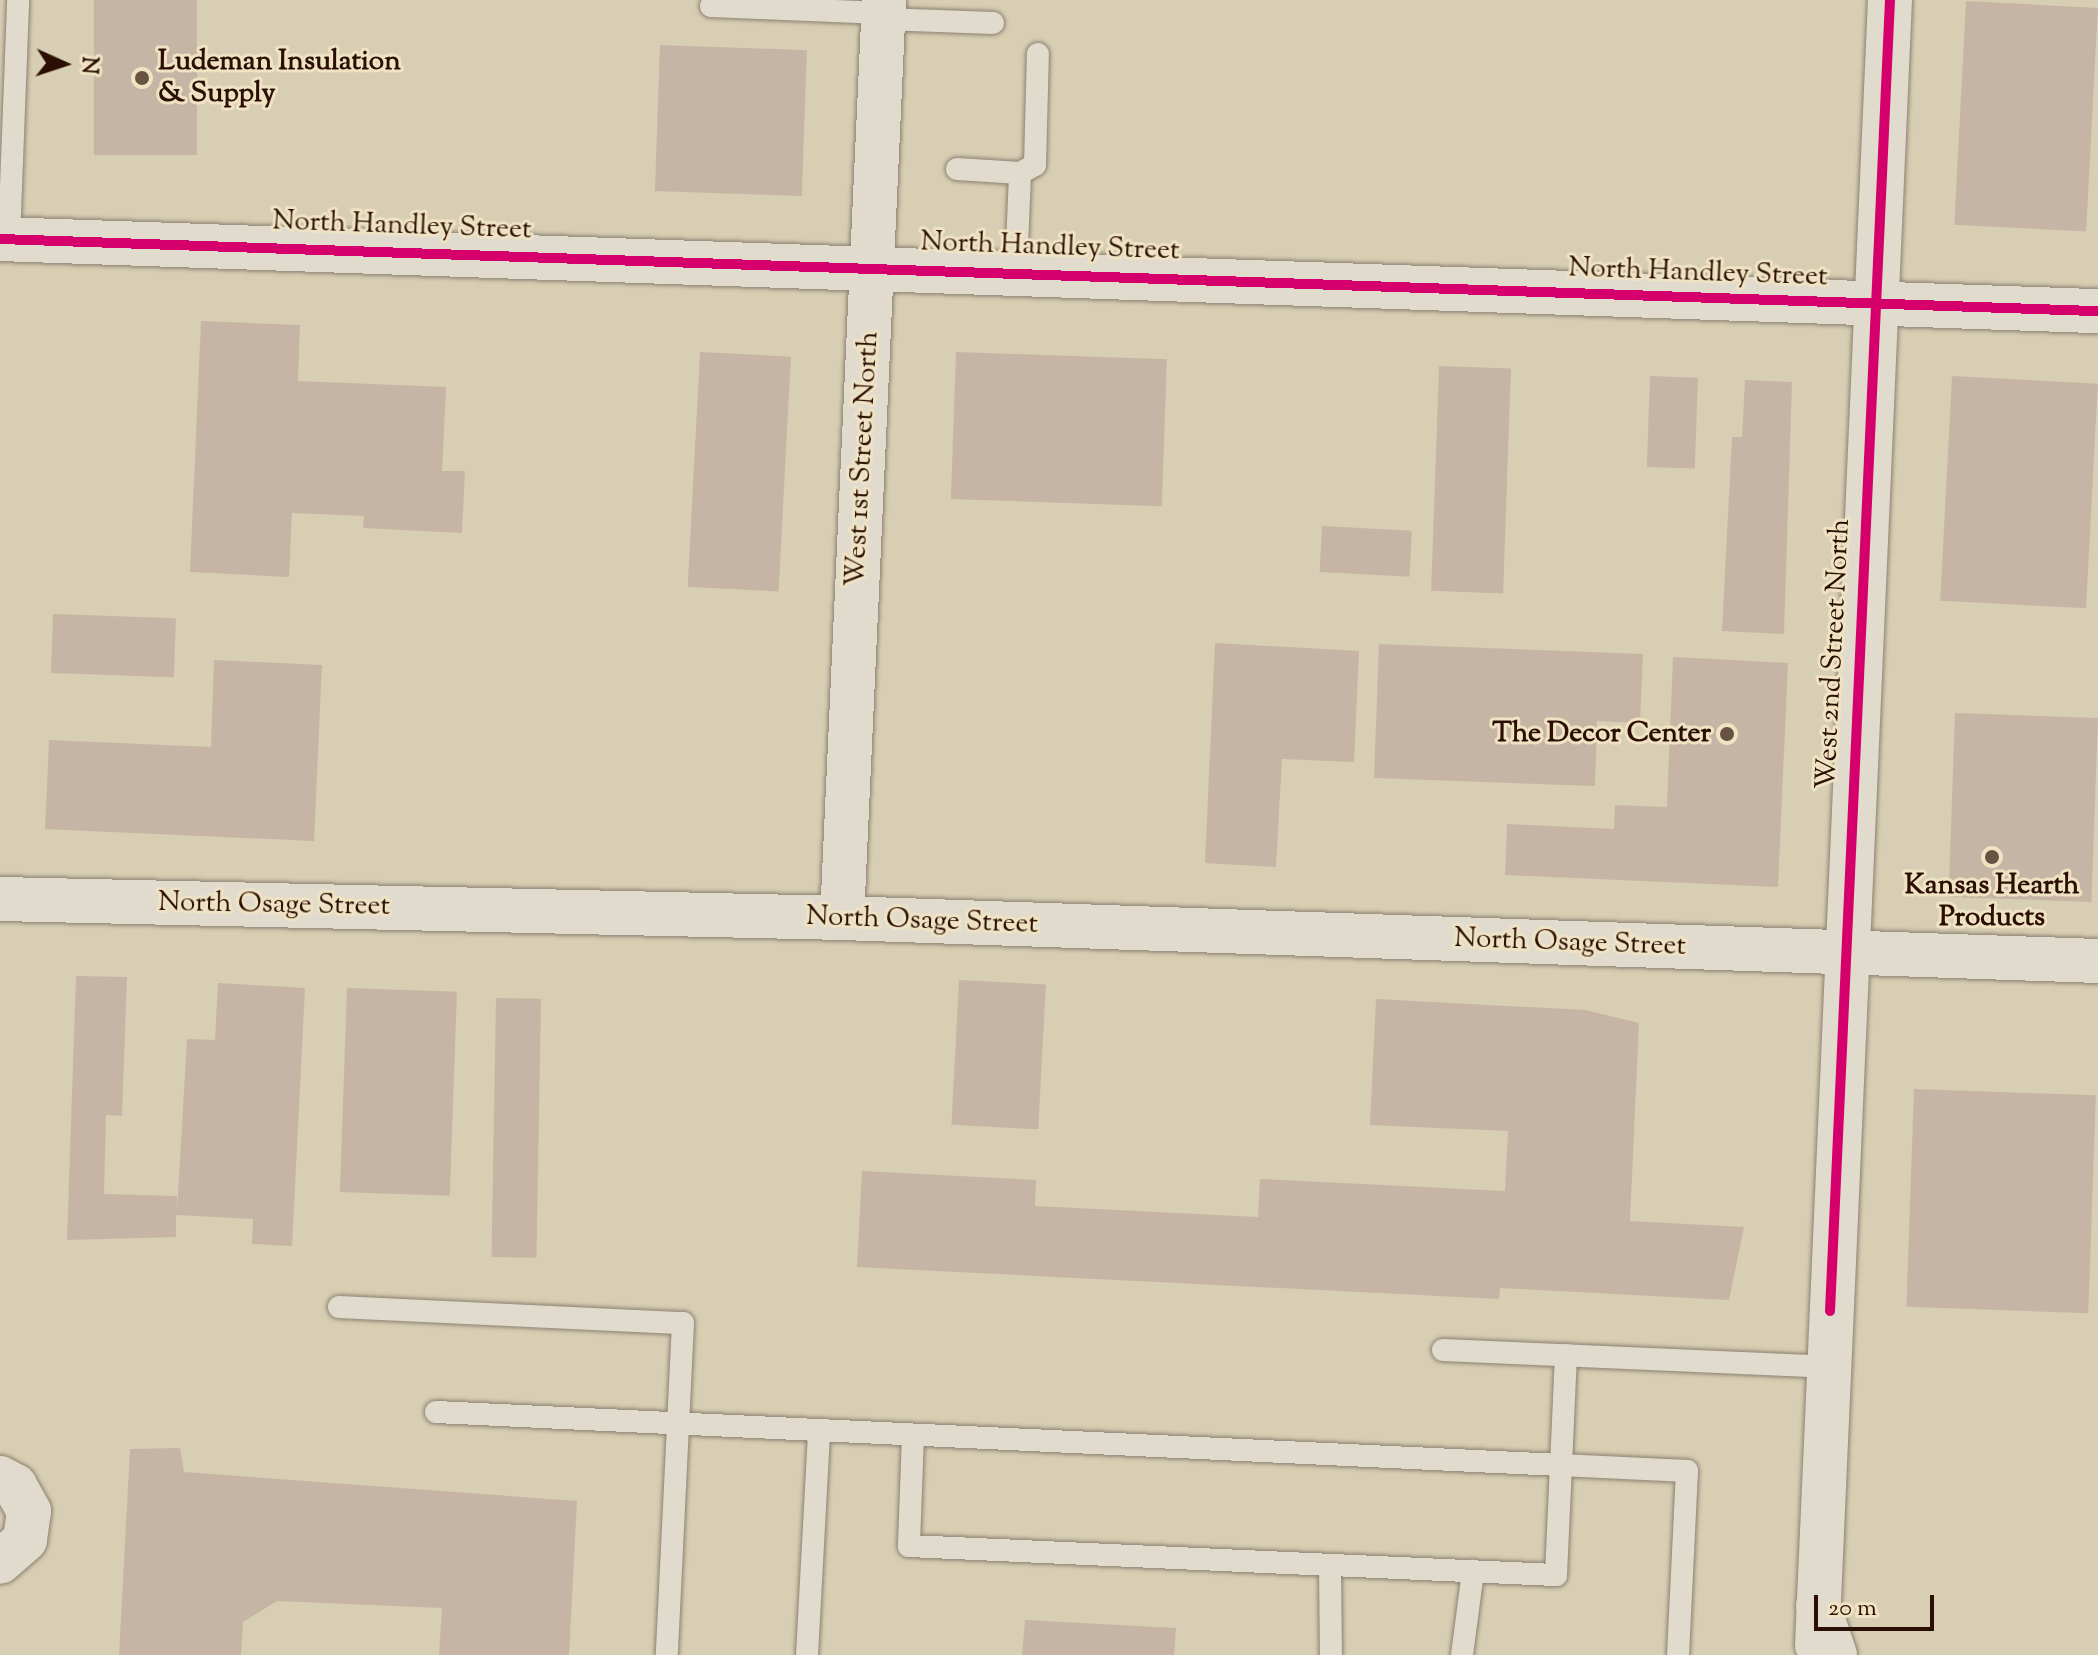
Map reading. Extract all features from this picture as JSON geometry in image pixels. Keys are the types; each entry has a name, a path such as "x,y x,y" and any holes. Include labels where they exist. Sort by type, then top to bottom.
{"street":[{"name":"West 2nd Street North","path":"1816,1655 1844,953 1890,0"},
{"name":"West 1st Street North","path":"842,918 883,11"},
{"name":"North Handley Street","path":"5,239 872,264 2098,311"},
{"name":"North Osage Street","path":"0,899 842,918 2098,961"},
{"path":"0,1478 15,1486 29,1511 25,1540 0,1562"},
{"path":"1818,1605 1835,1655"}],"lane":[{"path":"5,239 18,0"},
{"path":"711,6 883,11 993,23"},
{"path":"957,169 1020,173 1035,165 1038,54"},
{"path":"1016,270 1020,173"},
{"path":"339,1307 683,1323 667,1655"},
{"path":"1443,1350 1828,1367"},
{"path":"913,1435 909,1546 1556,1575 1566,1355"},
{"path":"436,1412 1687,1471 1678,1655"},
{"path":"807,1655 819,1430"},
{"path":"1330,1565 1331,1655"},
{"path":"1462,1655 1473,1571"}],"building":[{"name":"Ludeman Insulation & Supply","path":"94,0 197,0 197,155 94,155"},
{"path":"1966,1 2098,8 2086,232 1954,225"},
{"path":"660,45 807,50 802,196 655,191"},
{"path":"201,321 300,325 298,381 446,387 442,471 465,471 462,533 363,528 364,516 292,513 289,577 190,572"},
{"path":"700,352 791,357 779,591 688,587"},
{"path":"956,352 1167,359 1162,506 951,499"},
{"path":"1439,366 1511,369 1503,593 1431,591"},
{"path":"1650,376 1698,378 1695,469 1647,467"},
{"path":"1952,376 2098,384 2086,608 1940,601"},
{"path":"1745,380 1792,382 1784,634 1722,631 1732,437 1742,437"},
{"path":"1322,526 1412,531 1409,577 1320,572"},
{"path":"53,614 176,618 174,677 51,673"},
{"path":"1215,643 1359,651 1354,762 1282,759 1276,867 1205,863"},
{"path":"1379,644 1643,654 1640,723 1597,721 1595,786 1374,778"},
{"name":"The Decor Center","path":"1673,657 1788,663 1778,887 1505,875 1507,824 1614,829 1615,805 1667,807"},
{"path":"214,660 322,665 314,841 45,829 49,740 211,747"},
{"path":"1955,713 2098,718 2091,902 1949,897"},
{"path":"76,976 127,977 122,1116 106,1115 104,1194 177,1196 177,1212 187,1039 215,1040 218,983 305,988 292,1246 252,1244 253,1219 176,1215 176,1237 67,1240"},
{"path":"959,980 1046,985 1038,1129 951,1125"},
{"path":"347,988 457,992 450,1196 340,1192"},
{"path":"496,998 541,999 536,1258 491,1257"},
{"path":"1376,999 1585,1010 1639,1023 1630,1221 1744,1227 1729,1300 1500,1288 1499,1299 857,1267 862,1171 1036,1180 1035,1206 1258,1217 1260,1179 1505,1191 1508,1131 1370,1125"},
{"path":"1914,1089 2096,1095 2088,1313 1906,1307"},
{"path":"180,1448 184,1472 577,1501 569,1655 439,1655 442,1608 277,1601 243,1622 241,1655 119,1655 130,1449"},
{"path":"1025,1620 1176,1628 1174,1655 1022,1655"}],"cycle path":[{"path":"1830,1311 1890,0"},
{"path":"0,239 2098,311"}],"place":[{"name":"Ludeman Insulation & Supply","path":"142,78"},
{"name":"The Decor Center","path":"1727,734"},
{"name":"Kansas Hearth Products","path":"1992,857"}]}
